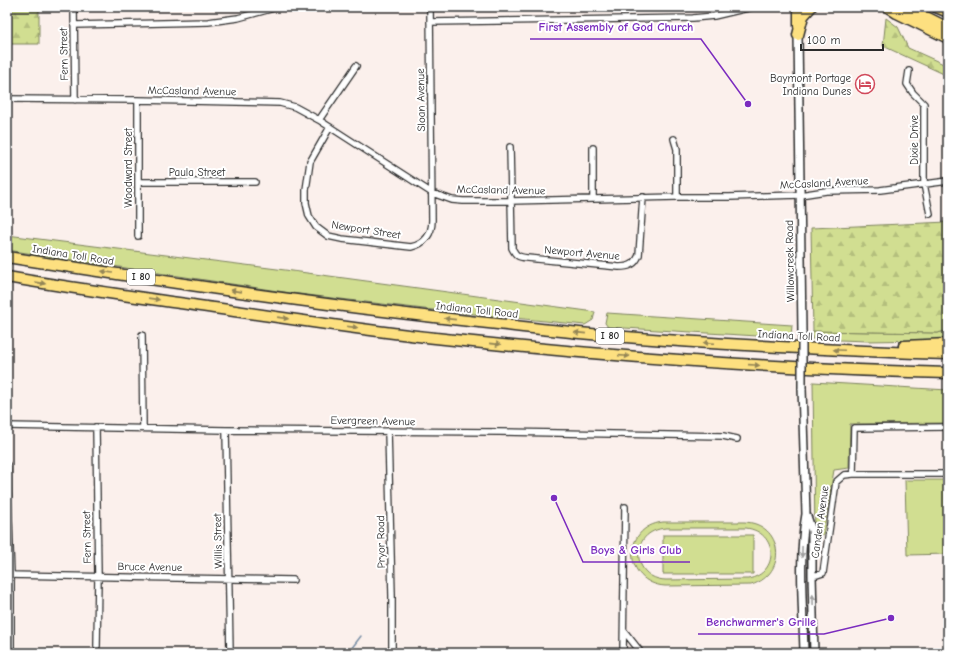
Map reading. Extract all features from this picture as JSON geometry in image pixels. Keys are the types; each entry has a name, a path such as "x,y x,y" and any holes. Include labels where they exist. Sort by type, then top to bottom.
{"highway":[{"path":"798,35 804,16 811,7"},
{"path":"889,7 926,17 948,28"},
{"path":"889,7 899,14 948,38"},
{"path":"920,7 948,22"},
{"path":"936,7 948,12"},
{"name":"Indiana Toll Road","path":"7,257 324,304 428,317 600,335 770,347 948,354"},
{"name":"I 80","path":"7,277 313,322 425,336 598,354 809,369 948,373"},
{"path":"857,351 885,346 948,344"},
{"path":"888,372 948,378"}],"main road":[{"name":"Willowcreek Road","path":"798,7 802,388 806,514 803,533 802,578 804,653"},
{"name":"Willowcreek Road","path":"806,514 812,531 814,653"}],"street":[{"name":"Fern Street","path":"74,7 75,100"},
{"path":"74,24 226,21 278,7"},
{"name":"Sloan Avenue","path":"430,7 432,193"},
{"path":"430,22 693,18 714,16 752,7"},
{"path":"319,120 356,66"},
{"name":"Dixie Drive","path":"909,71 907,84 913,93 924,104 924,184 930,214"},
{"name":"McCasland Avenue","path":"7,99 280,103 295,107 319,120 432,193 463,202 643,197 800,195 826,192 880,190 948,181"},
{"name":"Woodward Street","path":"138,100 138,236"},
{"name":"Newport Street","path":"330,127 310,162 306,190 306,203 309,216 316,227 328,236 406,247 415,246 423,242 430,233 432,227 432,193"},
{"path":"674,138 677,149 676,197"},
{"name":"Newport Avenue","path":"510,147 512,248 514,253 518,256 626,267 631,266 635,263 639,255 643,197"},
{"path":"593,148 593,199"},
{"name":"Paula Street","path":"138,182 255,182"},
{"path":"142,335 143,428"},
{"name":"Evergreen Avenue","path":"7,426 226,430 499,432 723,436 737,439"},
{"name":"Fern Street","path":"96,427 98,576 97,646"},
{"path":"853,474 854,428 948,427"},
{"name":"Willis Street","path":"226,430 230,653"},
{"name":"Pryor Road","path":"388,431 392,653"},
{"path":"7,465 11,653"},
{"name":"Canden Avenue","path":"812,575 823,573 836,482 844,475 948,474"},
{"path":"623,653 625,507"},
{"name":"Bruce Avenue","path":"9,575 293,580"},
{"path":"624,631 639,650 638,653"}],"green space":[{"path":"7,7 39,7 39,44 7,44"},
{"path":"886,18 898,27 908,48 948,66 948,76 883,46"},
{"path":"948,222 948,330 938,333 813,331 811,228"},
{"path":"7,235 285,270 595,312 593,320 585,325 424,309 291,293 7,250"},
{"path":"607,313 792,325 791,338 608,327 605,323"},
{"path":"948,330 948,338 934,340 867,341 812,339 813,331 938,333"},
{"path":"813,382 948,390 948,423 850,424 849,468 834,470 823,535 815,536"},
{"path":"905,480 948,480 948,554 907,555"},
{"path":"663,522 744,522 757,525 767,531 773,539 776,550 776,560 771,571 763,579 751,585 665,586 651,583 641,575 635,566 632,555 634,544 640,534 649,526","holes":["666,528 746,528 757,531 764,537 769,544 771,553 770,561 766,569 758,575 748,579 666,580 654,578 646,572 641,564 639,555 640,546 645,537 654,531"]},
{"path":"663,535 753,535 753,574 663,574"}],"waterway":[{"path":"348,653 361,636"}],"place":[{"name":"Baymont Portage Indiana Dunes","path":"865,84"},
{"name":"First Assembly of God Church","path":"748,104"},
{"name":"Boys & Girls Club","path":"554,498"},
{"name":"Benchwarmer's Grille","path":"891,618"}]}
